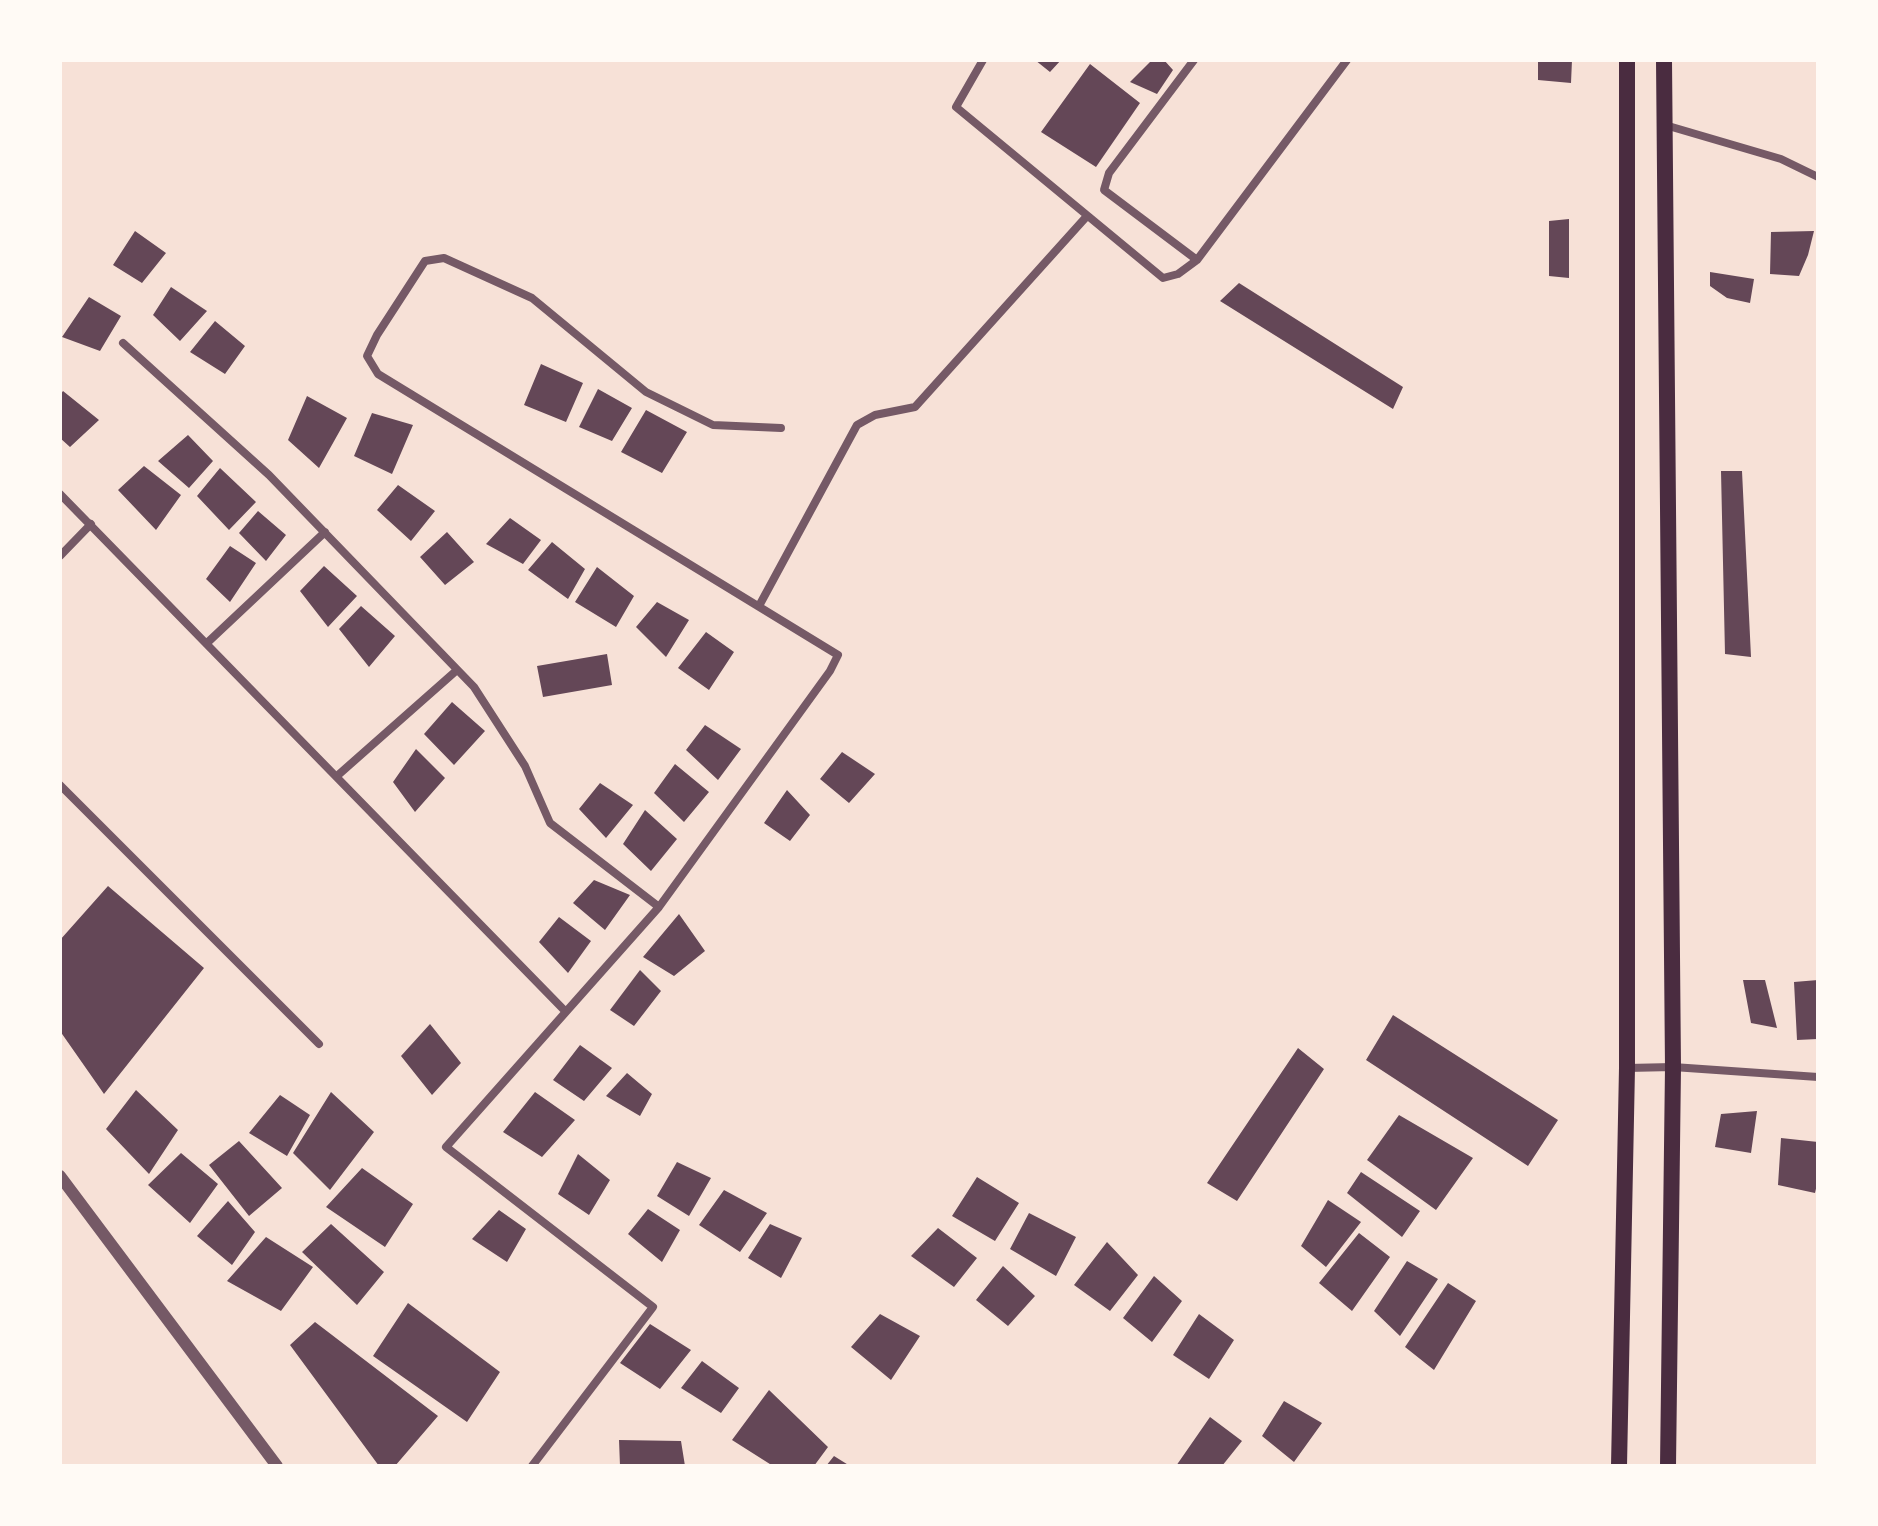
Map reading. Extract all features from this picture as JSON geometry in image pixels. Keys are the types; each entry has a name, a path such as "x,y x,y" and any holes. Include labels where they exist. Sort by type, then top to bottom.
{"main road":[{"path":"1619,1466 1627,1068 1627,60"},
{"path":"1664,60 1673,1067 1668,1466"}],"street":[{"path":"983,60 956,107 1163,278 1178,274 1197,260 1347,60"},
{"path":"1194,60 1109,173 1104,190 1197,260"},
{"path":"1665,125 1781,159 1818,177"},
{"path":"759,606 857,425 875,415 915,407 1087,216"},
{"path":"532,1466 653,1307 446,1147 659,907 830,671 838,655 378,374 367,356 377,335 425,261 444,258 532,298 646,392 713,425 781,428"},
{"path":"123,343 269,475 474,687 525,766 550,823 568,840 659,907"},
{"path":"60,494 566,1012"},
{"path":"60,556 91,524"},
{"path":"207,643 325,532"},
{"path":"337,776 457,670"},
{"path":"60,785 319,1044"},
{"path":"1627,1068 1673,1067 1818,1077"},
{"path":"60,1176 277,1466"}],"building":[{"path":"1035,60 1061,60 1050,72"},
{"path":"1152,60 1164,60 1173,70 1157,94 1130,82"},
{"path":"1538,60 1572,60 1571,83 1538,80"},
{"path":"1090,64 1140,103 1096,167 1041,132"},
{"path":"1569,219 1569,278 1549,276 1549,221"},
{"path":"135,231 166,253 142,283 113,265"},
{"path":"1814,231 1799,276 1770,274 1771,232"},
{"path":"1710,272 1754,279 1750,303 1727,298 1710,286"},
{"path":"1239,283 1403,387 1393,409 1220,301"},
{"path":"171,287 207,311 180,341 153,315"},
{"path":"89,297 121,316 100,351 62,337"},
{"path":"215,321 245,346 225,374 190,352"},
{"path":"541,364 583,383 566,422 524,405"},
{"path":"598,389 632,408 612,441 579,427"},
{"path":"63,391 99,420 70,447 60,438 60,395"},
{"path":"307,396 347,418 319,468 288,440"},
{"path":"646,410 687,432 662,473 621,452"},
{"path":"372,413 413,425 392,474 354,456"},
{"path":"188,435 213,461 189,488 158,461"},
{"path":"144,466 181,495 156,530 118,490"},
{"path":"220,468 256,502 229,530 197,496"},
{"path":"1721,471 1742,471 1751,657 1725,654"},
{"path":"398,485 435,511 411,541 377,510"},
{"path":"258,511 286,535 266,561 239,533"},
{"path":"510,518 541,540 523,564 486,544"},
{"path":"447,532 474,562 445,585 420,557"},
{"path":"552,542 585,569 568,599 528,570"},
{"path":"230,546 256,563 230,602 206,579"},
{"path":"324,566 357,596 328,627 300,591"},
{"path":"597,567 634,596 616,627 575,602"},
{"path":"657,602 689,620 666,657 636,627"},
{"path":"361,606 395,636 369,667 339,629"},
{"path":"706,632 734,652 709,690 678,668"},
{"path":"607,654 612,685 543,697 537,666"},
{"path":"452,702 485,731 454,765 424,734"},
{"path":"705,725 741,749 718,780 686,750"},
{"path":"416,749 445,778 415,812 393,782"},
{"path":"842,752 875,774 849,803 820,779"},
{"path":"675,764 709,792 684,822 654,793"},
{"path":"600,783 633,805 606,838 579,809"},
{"path":"787,790 810,815 790,841 764,823"},
{"path":"645,810 677,839 651,871 623,844"},
{"path":"594,880 630,895 605,930 573,903"},
{"path":"108,886 204,968 104,1094 60,1031 60,940"},
{"path":"679,914 705,951 674,976 643,957"},
{"path":"559,917 591,941 568,973 539,942"},
{"path":"640,970 661,991 634,1026 610,1010"},
{"path":"1743,980 1765,980 1777,1028 1751,1023"},
{"path":"1818,980 1818,1039 1797,1040 1794,982"},
{"path":"1393,1015 1558,1120 1528,1166 1366,1060"},
{"path":"430,1024 461,1063 432,1095 401,1056"},
{"path":"580,1045 612,1068 584,1101 553,1080"},
{"path":"1298,1048 1324,1069 1237,1201 1207,1183"},
{"path":"627,1073 652,1094 640,1116 606,1096"},
{"path":"136,1090 178,1130 149,1174 106,1129"},
{"path":"331,1092 374,1132 330,1190 293,1153"},
{"path":"535,1092 575,1120 542,1157 503,1132"},
{"path":"280,1095 310,1115 287,1156 249,1133"},
{"path":"1757,1111 1751,1153 1715,1147 1721,1114"},
{"path":"1399,1115 1473,1158 1436,1210 1367,1160"},
{"path":"1781,1138 1818,1142 1815,1193 1778,1185"},
{"path":"239,1141 282,1188 249,1216 209,1165"},
{"path":"181,1153 218,1184 190,1223 148,1185"},
{"path":"578,1154 610,1180 589,1215 558,1194"},
{"path":"677,1162 711,1178 689,1216 657,1196"},
{"path":"362,1168 413,1204 385,1247 326,1207"},
{"path":"1361,1172 1420,1211 1402,1237 1347,1193"},
{"path":"977,1177 1019,1203 995,1241 952,1216"},
{"path":"724,1190 767,1213 740,1252 699,1225"},
{"path":"1328,1200 1361,1222 1326,1267 1301,1246"},
{"path":"228,1201 255,1232 232,1265 197,1236"},
{"path":"648,1209 680,1230 662,1262 628,1234"},
{"path":"499,1210 526,1229 507,1262 472,1239"},
{"path":"1029,1213 1076,1237 1056,1276 1010,1249"},
{"path":"331,1224 384,1272 357,1305 302,1252"},
{"path":"770,1224 802,1238 781,1278 748,1258"},
{"path":"938,1228 977,1258 954,1287 911,1256"},
{"path":"1359,1233 1390,1257 1352,1311 1319,1283"},
{"path":"266,1237 313,1267 281,1311 227,1281"},
{"path":"1107,1242 1138,1275 1110,1311 1074,1285"},
{"path":"1407,1261 1438,1279 1400,1336 1374,1311"},
{"path":"1003,1266 1035,1296 1008,1326 976,1300"},
{"path":"1154,1276 1182,1301 1152,1342 1123,1318"},
{"path":"1448,1283 1476,1301 1434,1370 1405,1347"},
{"path":"408,1303 500,1372 467,1422 373,1356"},
{"path":"880,1314 920,1336 891,1380 851,1347"},
{"path":"1199,1314 1234,1340 1209,1379 1173,1355"},
{"path":"315,1322 438,1416 395,1466 379,1466 290,1345"},
{"path":"650,1324 691,1350 660,1389 620,1363"},
{"path":"702,1361 739,1388 721,1413 681,1388"},
{"path":"769,1390 828,1447 814,1466 773,1466 732,1440"},
{"path":"1284,1401 1322,1423 1294,1462 1262,1436"},
{"path":"1210,1417 1242,1441 1222,1466 1176,1466"},
{"path":"619,1440 681,1441 685,1466 620,1466"},
{"path":"834,1456 850,1466 826,1466"}]}
